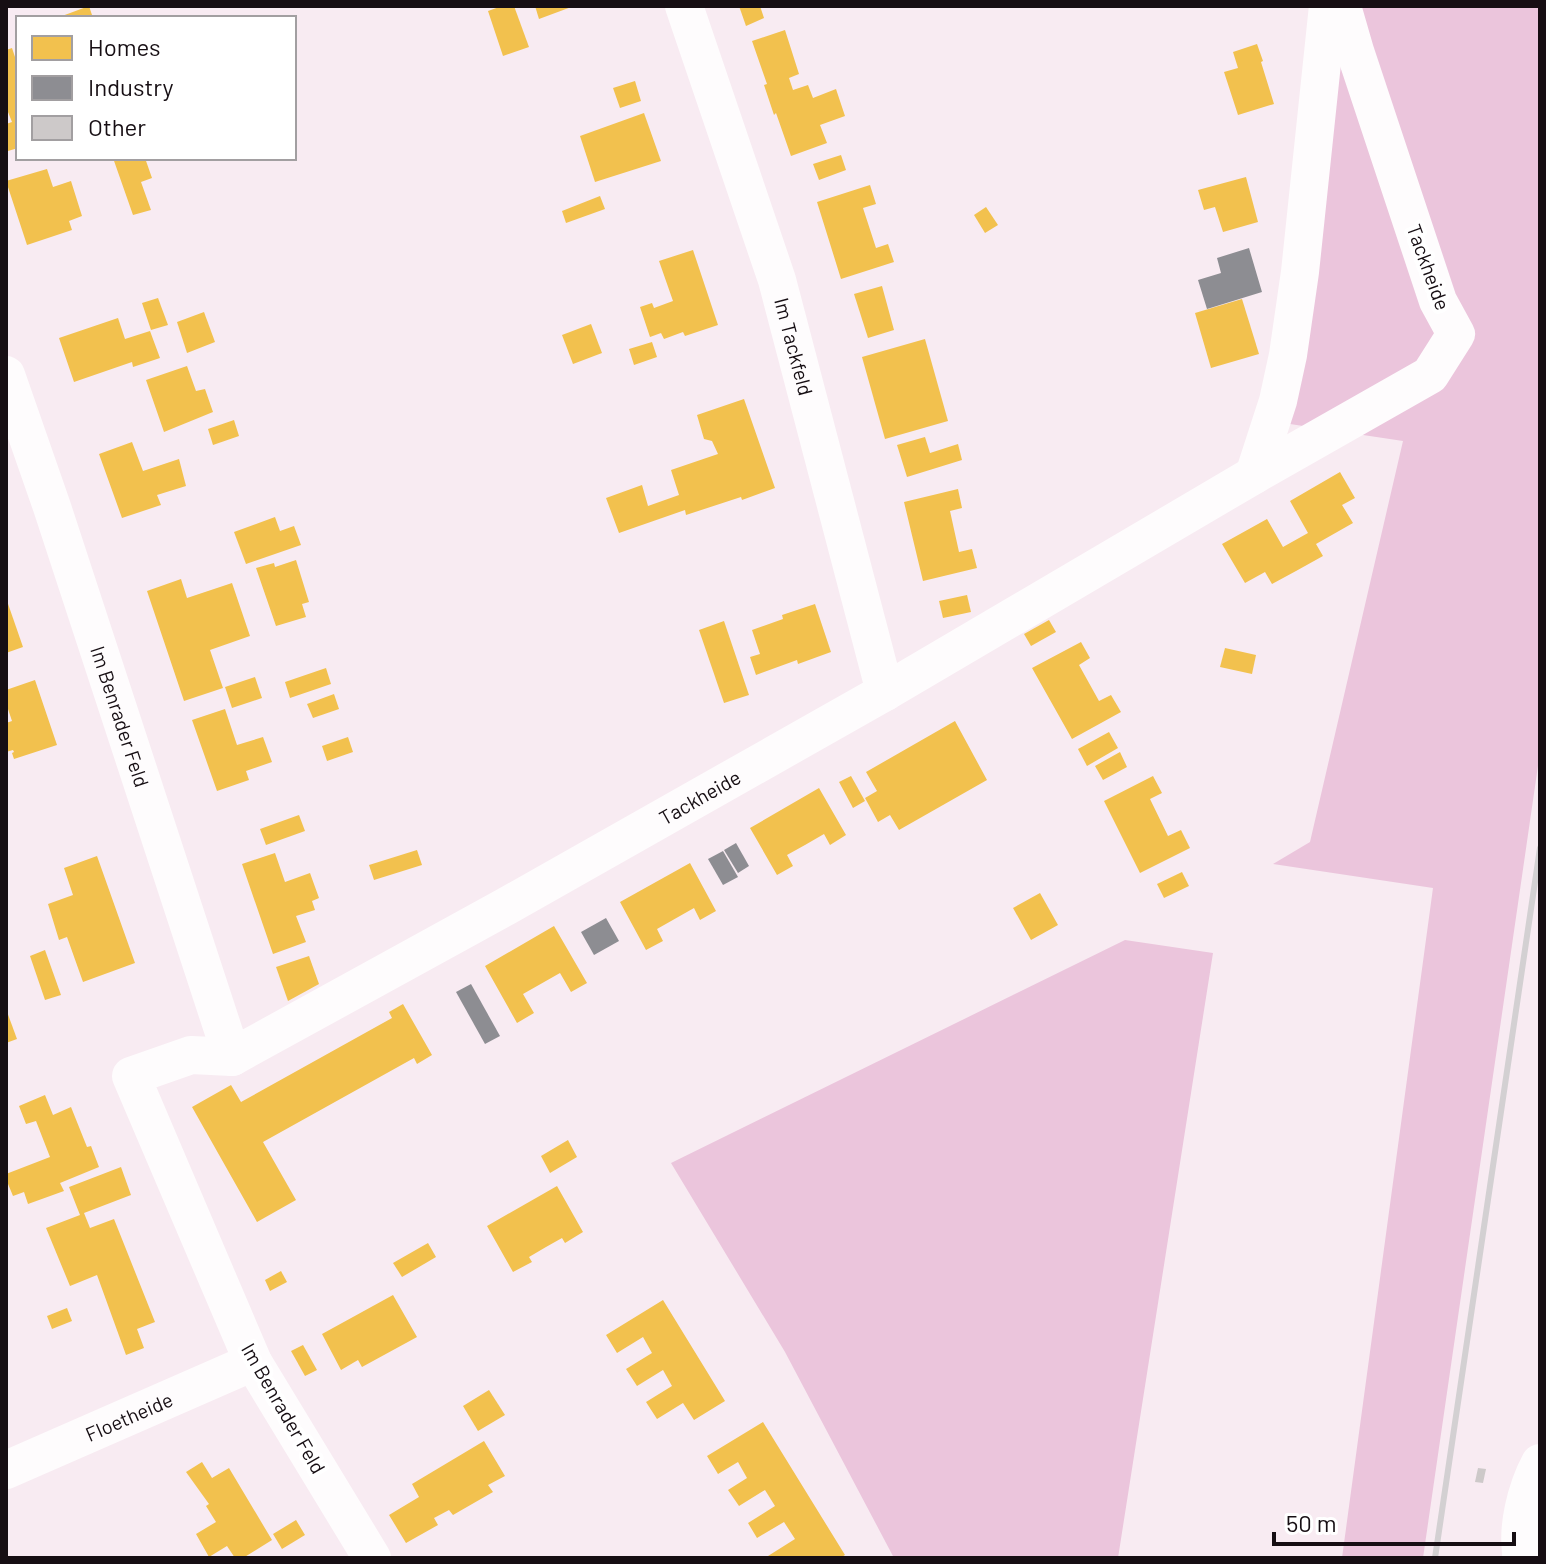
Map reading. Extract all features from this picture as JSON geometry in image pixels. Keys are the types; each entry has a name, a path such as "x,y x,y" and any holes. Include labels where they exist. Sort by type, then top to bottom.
{"main road":[{"path":"1523,1558 1540,1544"}],"street":[{"name":"Im Tackfeld","path":"684,6 777,280 885,692"},
{"path":"1254,475 1278,401 1288,355 1300,272 1328,6"},
{"name":"Tackheide","path":"232,1057 885,692 1430,375 1456,334 1438,301 1342,6"},
{"name":"Im Benrader Feld","path":"6,375 232,1057 191,1055 131,1076 253,1362 372,1558"},
{"name":"Floetheide","path":"6,1470 253,1362"},
{"path":"1523,1558 1520,1550 1524,1503 1540,1463"}],"shaded area":[{"path":"1340,6 1540,6 1540,752 1423,1558 1342,1558 1433,888 1273,864 1310,842 1403,441 1270,421"},
{"path":"1125,940 1213,953 1118,1558 894,1558 785,1352 671,1163"}],"building: Homes":[{"path":"89,6 92,16 62,16"},
{"path":"514,6 529,47 503,56 488,11"},
{"path":"535,6 574,6 539,19"},
{"path":"739,6 760,6 764,18 746,26"},
{"path":"785,30 799,74 789,78 793,90 808,85 813,98 836,89 845,116 820,125 827,143 791,156 776,113 774,115 752,41"},
{"path":"1257,44 1274,104 1238,115 1224,72 1238,68 1233,52"},
{"path":"12,48 16,57 16,149 8,151 6,124 12,122 6,107 6,50"},
{"path":"635,81 641,101 620,108 613,88"},
{"path":"644,113 661,161 595,182 580,136"},
{"path":"841,155 846,170 819,180 813,164"},
{"path":"114,160 146,160 152,178 141,182 151,210 133,215"},
{"path":"47,169 53,187 71,181 82,216 69,221 72,230 27,245 6,181"},
{"path":"1246,177 1258,222 1223,232 1215,207 1204,210 1198,190"},
{"path":"870,185 876,204 863,208 876,248 888,244 894,262 841,279 817,202"},
{"path":"600,196 605,209 566,223 562,211"},
{"path":"986,207 998,225 985,233 974,215"},
{"path":"693,250 718,325 685,336 683,332 664,339 661,333 650,337 640,307 652,303 654,308 673,301 659,261"},
{"path":"882,286 894,330 868,338 854,294"},
{"path":"158,298 168,325 151,330 142,303"},
{"path":"1242,299 1259,354 1211,368 1195,313"},
{"path":"204,312 215,342 187,353 177,322"},
{"path":"118,318 125,339 150,331 160,358 133,367 132,362 74,382 59,338"},
{"path":"591,324 602,353 573,364 562,335"},
{"path":"925,339 948,421 885,439 862,357"},
{"path":"652,342 657,357 634,365 629,349"},
{"path":"187,366 196,391 205,389 213,412 164,432 146,380"},
{"path":"744,399 775,488 686,515 685,510 619,533 606,498 642,485 648,506 679,495 671,470 718,454 712,441 704,439 697,415"},
{"path":"234,420 239,436 213,445 208,429"},
{"path":"925,437 930,453 958,444 962,460 907,477 897,445"},
{"path":"132,442 143,471 179,459 186,486 157,495 161,505 122,518 99,454"},
{"path":"1340,472 1355,498 1342,505 1353,523 1316,544 1323,556 1296,571 1272,584 1265,572 1245,583 1222,544 1267,519 1283,547 1308,533 1290,501"},
{"path":"958,489 962,508 950,511 959,552 972,549 977,568 923,581 904,502"},
{"path":"275,517 280,531 294,526 301,545 246,564 234,532"},
{"path":"296,560 309,602 302,604 306,617 276,626 256,568 274,563 275,567"},
{"path":"181,579 187,598 232,583 250,636 210,650 223,688 184,701 147,591"},
{"path":"967,595 971,612 943,618 939,601"},
{"path":"6,598 23,647 6,653"},
{"path":"815,604 831,652 756,675 750,657 760,654 752,630 783,619 782,615"},
{"path":"1049,620 1056,632 1031,646 1024,634"},
{"path":"724,621 749,695 724,703 699,630"},
{"path":"1081,642 1090,658 1079,665 1099,701 1111,695 1121,712 1072,739 1032,668"},
{"path":"1225,648 1256,655 1252,674 1220,667"},
{"path":"326,668 331,684 290,698 285,682"},
{"path":"255,677 262,698 232,708 225,687"},
{"path":"35,680 57,745 14,759 13,750 6,752 6,723 12,721 6,703 6,690"},
{"path":"334,694 339,709 313,718 307,704"},
{"path":"225,709 237,745 263,737 272,762 246,771 249,780 217,791 192,720"},
{"path":"955,721 987,780 899,830 890,815 878,822 865,798 877,791 866,772"},
{"path":"1109,732 1118,748 1087,766 1078,749"},
{"path":"348,737 353,752 327,761 322,746"},
{"path":"1120,752 1127,767 1103,780 1095,766"},
{"path":"851,776 865,801 853,808 839,782"},
{"path":"1153,776 1162,793 1150,799 1168,836 1181,830 1190,848 1140,873 1104,801"},
{"path":"819,788 846,835 830,845 824,834 787,855 793,866 777,875 750,828"},
{"path":"299,815 305,831 266,845 260,829"},
{"path":"417,850 422,865 374,880 369,865"},
{"path":"275,853 285,882 310,873 319,898 312,901 315,910 296,916 306,942 273,954 242,864"},
{"path":"97,856 135,963 83,982 67,937 59,940 48,904 73,895 64,868"},
{"path":"690,863 716,911 700,920 694,908 657,929 663,941 646,950 620,902"},
{"path":"1182,872 1189,886 1164,898 1157,884"},
{"path":"1040,893 1058,925 1031,940 1013,908"},
{"path":"554,926 587,983 571,992 560,973 523,994 534,1013 517,1023 485,966"},
{"path":"45,950 61,995 45,1000 30,956"},
{"path":"309,956 319,984 288,1001 276,967"},
{"path":"403,1004 432,1055 417,1064 414,1058 263,1142 296,1200 257,1222 192,1107 231,1085 241,1102 392,1018 389,1012"},
{"path":"6,1009 17,1039 6,1043"},
{"path":"45,1095 53,1115 71,1107 87,1147 91,1146 99,1167 60,1183 64,1191 28,1204 24,1192 13,1196 6,1174 50,1157 36,1121 26,1124 19,1106"},
{"path":"568,1140 577,1157 550,1173 541,1156"},
{"path":"121,1167 131,1195 84,1213 90,1228 114,1219 155,1322 137,1329 144,1348 126,1355 97,1275 70,1286 46,1228 80,1215 69,1187"},
{"path":"557,1186 583,1232 565,1243 562,1238 546,1247 529,1257 532,1262 513,1272 487,1226"},
{"path":"428,1243 436,1257 402,1277 393,1263"},
{"path":"281,1271 287,1282 270,1291 265,1280"},
{"path":"393,1295 417,1337 362,1367 358,1360 341,1370 322,1334"},
{"path":"663,1300 725,1401 694,1420 683,1403 657,1419 646,1402 672,1386 663,1370 637,1386 626,1369 652,1353 643,1337 617,1353 606,1335"},
{"path":"67,1308 72,1321 52,1329 47,1316"},
{"path":"303,1345 317,1370 305,1376 291,1351"},
{"path":"489,1390 505,1415 478,1431 463,1406"},
{"path":"763,1422 845,1555 840,1558 769,1558 795,1539 784,1522 757,1538 748,1523 775,1506 765,1490 739,1506 728,1490 747,1478 738,1462 718,1474 707,1456"},
{"path":"484,1441 505,1476 488,1485 493,1492 453,1515 449,1510 434,1518 438,1525 406,1543 389,1515 419,1497 412,1484"},
{"path":"202,1462 212,1478 229,1468 272,1540 243,1558 235,1558 227,1546 209,1557 196,1534 216,1522 206,1506 209,1504 186,1472"},
{"path":"296,1520 305,1535 282,1549 273,1534"}],"building: Industry":[{"path":"1249,248 1262,292 1207,309 1198,280 1221,273 1217,258"},
{"path":"736,843 749,866 738,873 724,850"},
{"path":"723,851 738,877 723,885 708,859"},
{"path":"606,918 619,941 594,955 581,932"},
{"path":"471,984 500,1036 485,1044 456,992"}],"building: Other":[{"path":"1478,1468 1486,1469 1483,1483 1475,1482"}],"railway":[{"path":"1435,1558 1540,848"}]}
